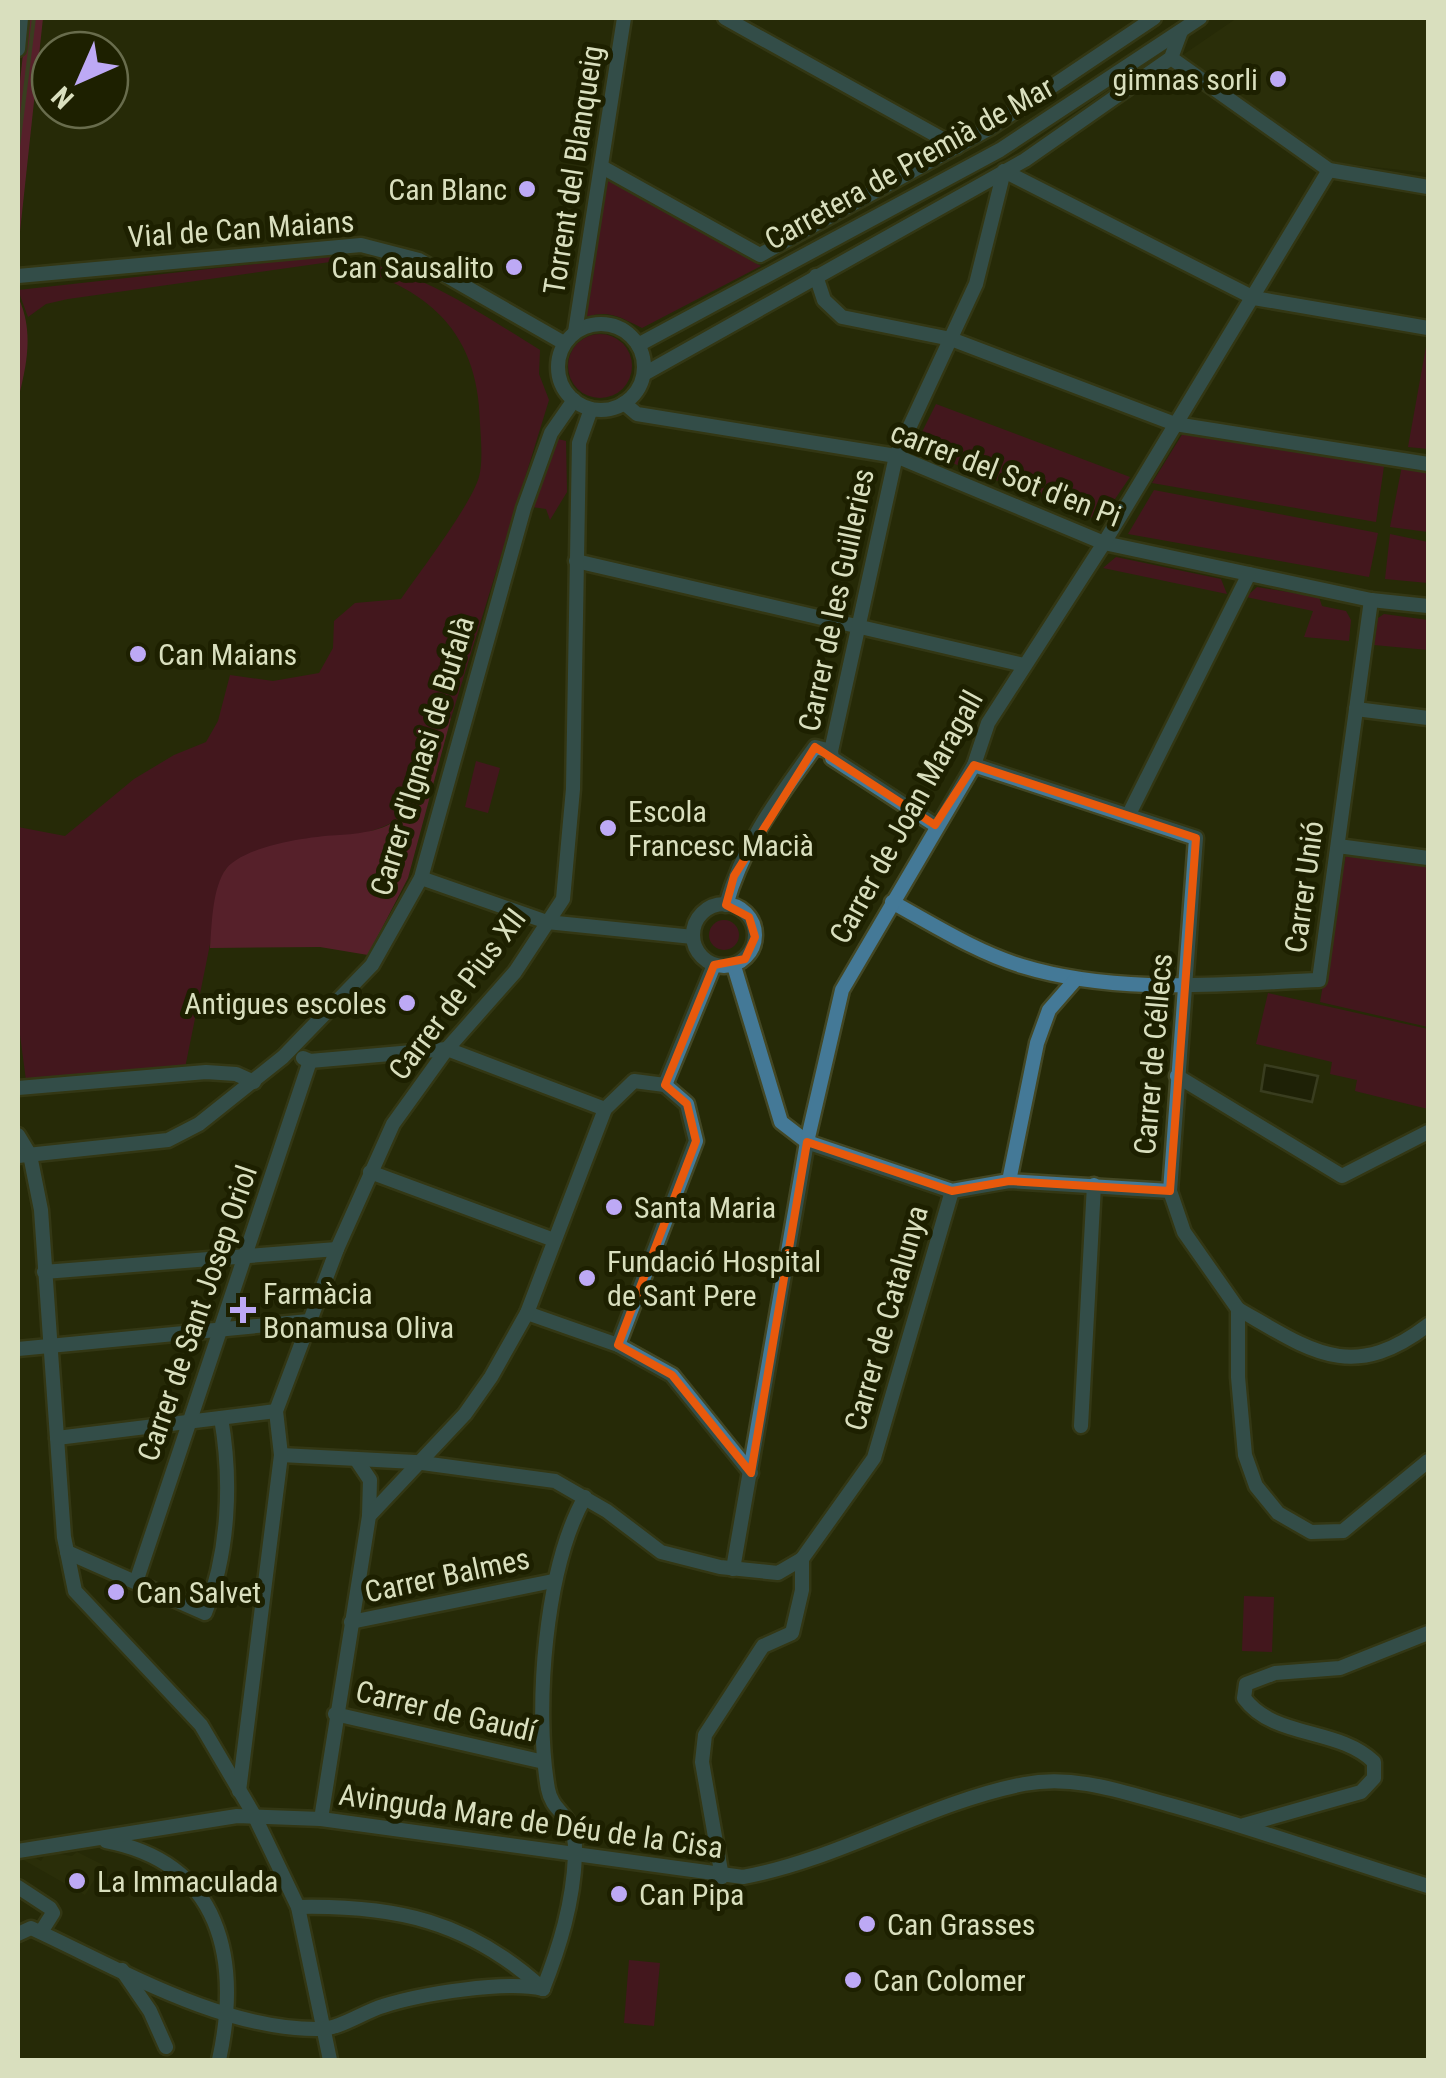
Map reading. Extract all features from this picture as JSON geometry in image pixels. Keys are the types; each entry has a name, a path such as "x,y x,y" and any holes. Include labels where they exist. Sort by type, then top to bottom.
{"street":[{"name":"Torrent del Blanqueig","path":"570,338 602,168 624,18"},
{"path":"725,18 957,147"},
{"path":"1127,18 1149,22"},
{"name":"Carretera de Premià de Mar","path":"638,345 1000,150 1200,18"},
{"path":"602,168 760,256 957,147 1149,22"},
{"path":"18,49 20,26"},
{"path":"644,374 1004,171 1171,58 1181,31"},
{"path":"1171,58 1329,170 1428,187"},
{"name":"Carrer de Joan Maragall","path":"733,1568 806,1142 842,990 974,765 988,723 1104,543 1329,170"},
{"path":"1004,171 1254,298 1428,328"},
{"name":"Carrer de les Guilleries","path":"935,826 832,758 831,750 896,456 976,284 1004,171"},
{"name":"Vial de Can Maians","path":"18,276 361,245 420,260 570,338"},
{"path":"816,276 824,300 842,317 951,339 1175,424 1428,464"},
{"path":"588,325 615,326 638,345 644,374 640,386 624,403 591,409 574,400 560,381 558,368 570,338 588,325"},
{"name":"Carrer d'Ignasi de Bufalà","path":"24,1155 168,1140 199,1124 288,1052 372,965 420,878 524,508 551,433 574,400"},
{"name":"carrer del Sot d'en Pi","path":"624,403 638,414 896,456 1104,543 1371,600 1428,606"},
{"name":"Carrer de Pius XII","path":"276,1411 337,1249 393,1124 447,1049 515,972 563,899 574,789 579,443 591,409"},
{"path":"576,561 1024,666"},
{"path":"1129,814 1249,574"},
{"name":"Carrer Unió","path":"892,902 984,951 1076,978 1187,985 1319,980 1371,600"},
{"path":"1356,709 1428,718"},
{"path":"726,904 751,840 778,798 815,747 831,750"},
{"name":"Carrer de Céllecs","path":"974,765 1196,838 1170,1192 1184,1232 1238,1309"},
{"path":"1338,846 1428,858"},
{"path":"420,878 547,922 693,937"},
{"path":"726,904 742,909 754,927 752,949 734,966 714,964 701,956 693,937 701,914 726,904"},
{"path":"664,1084 714,964"},
{"path":"734,966 781,1122 806,1142 952,1190 1009,1181 1170,1192"},
{"path":"1009,1181 1037,1042 1049,1010 1076,978"},
{"path":"288,1052 310,1062 447,1049 605,1109"},
{"name":"Carrer de Sant Josep Oriol","path":"136,1582 310,1062"},
{"path":"18,1088 206,1072 236,1074 254,1082"},
{"path":"1177,1076 1342,1176 1428,1132"},
{"path":"369,1516 416,1462 466,1414 527,1313 605,1109 634,1081 664,1084 686,1104 694,1121 696,1141 618,1345"},
{"path":"18,1135 41,1210 57,1438 74,1591 202,1724 254,1814 298,1907 330,2060"},
{"path":"370,1172 554,1240"},
{"path":"1081,1426 1094,1185"},
{"name":"Carrer de Catalunya","path":"733,1568 778,1573 802,1559 874,1458 952,1190"},
{"path":"44,1272 337,1249"},
{"path":"1428,1326 1411,1339 1362,1358 1318,1355 1238,1309 1238,1377 1245,1455 1256,1486 1278,1513 1310,1532 1343,1531 1428,1461"},
{"path":"527,1313 618,1345 672,1375 751,1473"},
{"path":"18,1349 309,1321"},
{"path":"57,1438 276,1411 282,1455 239,1791"},
{"path":"67,1552 205,1612 215,1587 224,1532 221,1418"},
{"path":"282,1455 416,1462 555,1480 586,1497 661,1552 733,1568"},
{"path":"320,1820 369,1516 370,1480 356,1459"},
{"path":"543,1990 564,1938 575,1855 572,1821 550,1799 544,1762 553,1581 570,1524 586,1497"},
{"path":"722,1877 702,1762 706,1735 763,1646 792,1633 802,1590 802,1559"},
{"name":"Carrer Balmes","path":"351,1622 553,1581"},
{"path":"1244,1826 1362,1792 1374,1778 1374,1762 1357,1746 1270,1720 1253,1710 1244,1698 1246,1684 1274,1672 1340,1668 1428,1633"},
{"name":"Carrer de Gaudí","path":"335,1714 544,1762"},
{"name":"Avinguda Mare de Déu de la Cisa","path":"18,1851 254,1814 722,1877 790,1868 986,1793 1030,1783 1087,1782 1244,1826 1428,1886"},
{"path":"94,1839 164,1858 198,1889 218,1932 228,2017 219,2060"},
{"path":"18,1887 53,1913 41,1932"},
{"path":"298,1907 359,1906 452,1927 524,1971 543,1990"},
{"path":"18,1934 32,1928 228,2017 324,2030 385,2005 473,1991 529,1986 543,1990"},
{"path":"118,1966 150,2011 166,2047"}],"highlighted area":[{"path":"815,747 935,825 974,765 1196,838 1170,1191 1009,1181 952,1191 807,1142 751,1473 672,1375 618,1345 696,1141 687,1104 665,1085 714,965 745,959 755,937 749,917 726,905 734,876"}],"shaded area":[{"path":"27,18 43,18 42,30 30,30 31,130 18,250 18,99"},
{"path":"1237,18 1428,18 1428,173 1330,162 1180,57"},
{"path":"608,177 761,266 642,328 609,314 586,317"},
{"path":"327,256 414,278 540,350 539,374 549,400 451,718 430,742 411,801 393,822 351,836 264,849 225,870 185,1068 26,1080 18,1020 18,827 65,836 134,779 174,755 206,742 218,721 230,675 273,681 319,673 333,648 334,621 355,603 401,599 474,489 481,450 477,389 469,360 456,335 417,296 362,271 330,262 68,299 46,304 28,317 18,290"},
{"path":"18,297 27,335 18,399"},
{"path":"600,334 622,344 632,366 622,388 600,398 578,388 568,366 578,344"},
{"path":"1428,341 1428,449 1408,447"},
{"path":"936,404 1130,477 1100,521 914,448"},
{"path":"1183,433 1384,466 1376,522 1152,483"},
{"path":"554,438 566,441 567,492 550,520 546,509 532,507"},
{"path":"1402,466 1428,469 1428,532 1390,527"},
{"path":"1154,490 1378,533 1369,577 1128,534"},
{"path":"1390,534 1428,542 1428,583 1385,579"},
{"path":"1116,557 1221,579 1227,594 1103,568"},
{"path":"1257,587 1319,597 1322,606 1346,611 1351,620 1349,641 1304,637 1313,611 1246,597"},
{"path":"1384,614 1428,620 1428,650 1374,645 1378,618"},
{"path":"451,718 408,878 368,955 320,947 210,948 217,889 232,863 277,844 363,833 393,822 413,793 431,739"},
{"path":"476,761 500,768 488,813 465,807"},
{"path":"1346,854 1428,864 1428,1027 1320,1002"},
{"path":"724,920 735,924 739,935 735,946 724,950 713,946 709,935 713,924"},
{"path":"1268,993 1428,1029 1428,1109 1355,1091 1357,1080 1330,1074 1332,1062 1256,1044"},
{"path":"1265,1065 1318,1076 1312,1102 1261,1091"},
{"path":"1244,1596 1274,1597 1272,1652 1242,1651"},
{"name":"La Immaculada","path":"25,1852 41,1861 47,1852 72,1856 77,1852 103,1865 85,1895 22,1859"},
{"path":"629,1960 660,1963 654,2026 624,2023"}],"waterway":[{"path":"18,147 34,18"}],"place":[{"name":"gimnas sorli","path":"1278,79"},
{"name":"Can Blanc","path":"527,189"},
{"name":"Can Sausalito","path":"514,267"},
{"name":"Can Maians","path":"138,654"},
{"name":"Escola Francesc Macià","path":"608,828"},
{"name":"Antigues escoles","path":"407,1003"},
{"name":"Santa Maria","path":"614,1207"},
{"name":"Fundació Hospital de Sant Pere","path":"587,1278"},
{"name":"Farmàcia Bonamusa Oliva","path":"243,1310"},
{"name":"Can Salvet","path":"116,1592"},
{"name":"La Immaculada","path":"77,1881"},
{"name":"Can Pipa","path":"619,1894"},
{"name":"Can Grasses","path":"867,1924"},
{"name":"Can Colomer","path":"853,1980"}]}
